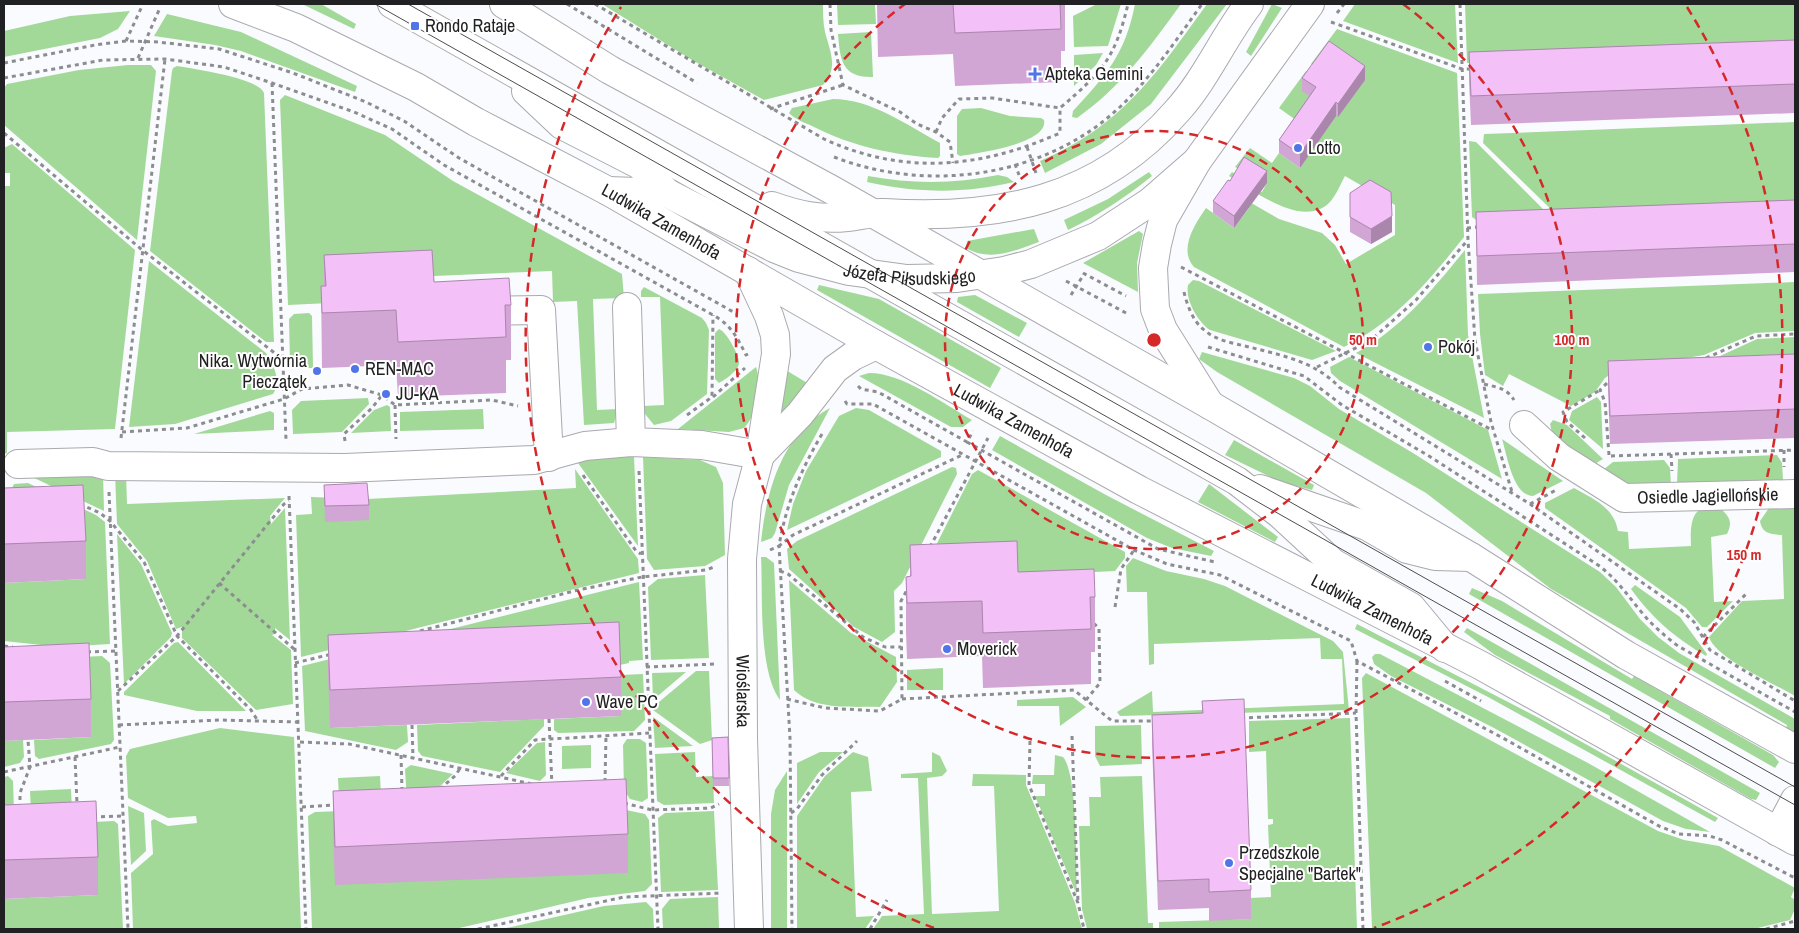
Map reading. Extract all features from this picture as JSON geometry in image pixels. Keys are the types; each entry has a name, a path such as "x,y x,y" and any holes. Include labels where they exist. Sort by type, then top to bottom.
{"street":[{"name":"Ludwika Zamenhofa","path":"233,4 296,28 378,66 476,122 608,191 876,345 1138,490 1480,665 1787,837"},
{"path":"392,4 1237,481 1280,514 1333,563 1411,607 1445,648"},
{"path":"504,4 610,70 872,212 1210,405 1471,557 1626,655 1795,749"},
{"path":"718,188 785,211 813,217 848,217 872,212 921,215 978,213 1020,206 1067,190 1094,178 1115,165 1147,140 1177,112 1199,83 1249,4"},
{"name":"Józefa Piłsudskiego","path":"1210,405 1163,330 1155,309 1153,268 1163,220 1197,161 1310,4"},
{"path":"485,56 562,124 640,165 667,193"},
{"name":"Józefa Piłsudskiego","path":"608,191 667,193 749,236 799,258 849,271 907,279 981,275 1045,259 1098,236 1150,202 1197,161"},
{"name":"Wioślarska","path":"748,271 769,316 775,335 776,354 772,391 760,455 747,504 742,559 745,804 750,929"},
{"path":"627,307 634,442"},
{"path":"464,312 541,310 558,454"},
{"name":"Wioślarska","path":"760,455 800,414 835,369 853,356 876,345"},
{"name":"Osiedle Jagiellońskie","path":"1513,430 1624,498 1795,494"},
{"path":"18,464 93,462 108,466 346,468 534,460 585,446 634,442 702,445 760,455"},
{"path":"1237,481 1367,526 1407,549 1435,556 1471,557"},
{"path":"1787,837 1795,800"}],"path":[{"path":"126,41 143,4"},
{"path":"567,4 700,84"},
{"path":"595,4 770,109 845,148 894,160 926,164 992,158 1027,147 1060,133 1060,108 1095,77 1109,59 1121,35 1128,4"},
{"path":"830,4 831,30 843,85"},
{"path":"830,156 886,172 928,177 976,173 1045,155 1079,138 1121,106 1154,70 1202,4"},
{"path":"1460,4 1467,228 1475,340 1494,430 1512,493"},
{"path":"138,58 159,10"},
{"path":"1331,22 1462,70 1481,69"},
{"path":"4,63 126,41 219,49 294,73 375,106 404,121 473,166 739,315"},
{"path":"4,78 86,62 138,58 198,62 272,83 354,112 392,129 444,166 727,323 747,354 745,369 712,397"},
{"path":"272,83 282,359 300,742 306,929"},
{"path":"770,109 843,85 936,132 950,142 953,162"},
{"path":"936,132 942,118 959,99 992,98 1060,108"},
{"path":"4,133 141,249 282,359"},
{"path":"1027,147 1038,178"},
{"path":"1467,228 1487,227"},
{"path":"1317,368 1370,341 1416,300 1468,240"},
{"path":"1182,259 1182,274"},
{"path":"1182,267 1494,430 1513,430"},
{"path":"1067,300 1084,274"},
{"path":"1060,276 1076,288 1131,315"},
{"path":"1183,290 1196,320 1211,335 1223,341 1268,352 1317,368 1327,374 1339,386 1530,504 1680,609 1694,622 1710,650 1718,656 1795,701"},
{"path":"1699,360 1756,336 1795,334"},
{"path":"1203,346 1296,373 1313,381 1342,405 1429,456 1605,570 1620,584 1644,615 1678,646 1795,712"},
{"path":"1588,441 1567,422 1563,412 1600,390 1613,377"},
{"path":"854,383 861,389 878,392 1158,549 1219,563"},
{"path":"1600,390 1605,402 1609,456"},
{"path":"346,468 344,434 382,395"},
{"path":"122,432 187,428 284,400"},
{"path":"840,409 846,402 873,404 1134,550 1167,564 1220,575 1351,641 1357,661 1356,713 1363,929"},
{"path":"395,404 398,466"},
{"path":"967,442 975,427"},
{"path":"792,929 787,699 779,546 789,499 801,470 824,431"},
{"path":"928,550 974,462 990,436"},
{"path":"634,442 642,554 658,929"},
{"path":"1603,454 1609,456 1795,450"},
{"path":"558,454 636,551 642,554"},
{"path":"418,632 578,590 642,577 706,570 761,554 779,546 794,535 962,455"},
{"path":"1530,504 1586,474 1609,456"},
{"path":"73,500 100,513 110,521 144,562 177,636 252,710 258,721"},
{"path":"118,692 177,636 284,504 289,501"},
{"path":"1115,607 1121,569 1134,550"},
{"path":"780,571 788,574 863,637 885,647 901,647"},
{"path":"219,583 295,649"},
{"path":"902,698 901,601 910,584"},
{"path":"1703,637 1747,593"},
{"path":"1085,623 1094,622 1099,628 1100,683 1086,700"},
{"path":"4,646 20,648"},
{"path":"80,652 116,650"},
{"path":"295,663 333,654"},
{"path":"1357,661 1503,738 1659,826 1680,834 1710,836 1722,840 1795,878"},
{"path":"646,667 743,663"},
{"path":"1438,678 1490,705"},
{"path":"787,699 825,708 880,711 902,698 1074,690 1112,722 1162,721"},
{"path":"1240,718 1356,713"},
{"path":"549,719 552,788"},
{"path":"119,724 219,720 298,722"},
{"path":"412,725 413,758"},
{"path":"501,777 535,740 649,733"},
{"path":"605,790 606,736"},
{"path":"1072,736 1078,903"},
{"path":"20,810 20,793 30,767 28,740"},
{"path":"790,814 797,809 822,775 858,741"},
{"path":"1030,741 1029,785 1078,903 1084,929"},
{"path":"300,742 348,744 538,785"},
{"path":"4,772 120,748"},
{"path":"401,755 402,793"},
{"path":"75,757 77,808"},
{"path":"436,793 456,775 460,768"},
{"path":"545,786 561,790"},
{"path":"614,802 652,810 745,804"},
{"path":"302,806 338,805"},
{"path":"86,817 123,816"},
{"path":"1718,832 1722,840"},
{"path":"478,929 624,897 748,892"},
{"path":"870,929 887,900"},
{"path":"1766,929 1795,922"}],"green space":[{"path":"302,4 321,4 356,24 354,29"},
{"path":"602,4 823,4 824,29 832,59 831,72 823,85 764,100 692,60"},
{"path":"837,4 875,4 876,24 838,25"},
{"path":"1097,4 1121,4 1108,46 1074,47 1073,16"},
{"path":"1135,4 1181,4 1146,51 1121,80 1093,106 1077,118 1072,117 1073,111 1104,75 1120,51 1131,22"},
{"path":"1207,4 1227,4 1151,104 1101,144 1045,173 1040,161 1069,147 1116,114 1154,75"},
{"path":"1272,4 1282,8 1251,56 1246,52"},
{"path":"1355,4 1455,4 1458,63 1343,21"},
{"path":"1465,4 1795,4 1795,51 1467,63"},
{"path":"130,11 118,29 100,38 4,57 4,31 70,16"},
{"path":"167,14 241,32 357,86 355,92 241,51 154,36"},
{"path":"1337,29 1457,73 1464,237 1424,285 1395,313 1362,337 1344,347 1194,267 1189,260 1188,252 1193,229 1206,208 1234,228 1249,208 1229,190 1279,219 1322,233 1335,245 1346,264 1395,235 1395,205 1345,176 1329,203 1318,210 1305,212 1292,210 1264,198 1229,176 1232,172 1240,177 1239,179 1262,192 1267,183 1235,167 1250,148 1272,163 1279,153 1300,168 1316,144 1300,123 1279,108 1306,71 1313,77 1318,69 1311,64"},
{"path":"871,32 873,77 863,77 849,71 845,66 840,52 838,34"},
{"path":"1103,53 1096,65 1074,86 1074,55"},
{"path":"128,65 151,65 156,71 137,240 4,125 4,88 7,84 79,70"},
{"path":"177,66 239,79 260,88 264,93 274,342 266,342 150,251 172,71"},
{"path":"285,95 385,135 453,181 622,274 624,298 593,299 597,410 618,409 614,423 584,425 577,301 553,302 552,271 434,276 435,298 288,305 280,100"},
{"path":"833,99 861,103 902,121 940,143 940,156 938,158 905,155 858,145 800,121 789,113 792,108"},
{"path":"981,108 1010,116 1041,118 1044,120 1043,128 1024,141 1010,146 960,156 957,154 957,116 962,109"},
{"path":"1795,122 1795,211 1562,220 1483,143 1484,134"},
{"path":"1469,141 1476,142 1554,220 1481,223 1472,217"},
{"path":"12,144 135,250 115,429 7,432 7,453 4,454 4,199 5,186 10,186 10,173 4,173 4,148"},
{"path":"1149,172 1152,176 1132,191 1101,212 1068,230 1064,220 1108,199"},
{"path":"998,175 1007,177 1014,182 977,189 941,191 886,186 867,182 868,176 933,182"},
{"path":"1034,229 1039,242 1011,252 993,255 975,252 966,248 967,241"},
{"path":"1139,231 1143,234 1137,263 1138,292 1083,263"},
{"path":"1465,250 1468,335 1484,418 1356,353 1388,332 1402,320"},
{"path":"149,261 266,353 274,367 277,378 276,389 273,394 175,424 129,427"},
{"path":"1193,280 1199,281 1336,351 1312,360 1210,330 1201,322 1190,304 1188,285"},
{"path":"1795,282 1795,331 1755,333 1704,355 1617,370 1605,378 1595,392 1571,406 1509,374 1503,386 1485,375 1478,294"},
{"path":"819,285 879,299 1001,368 990,388 817,290"},
{"path":"644,287 702,318 709,330 707,394 671,421 654,425 645,414 643,406 664,405 660,297 641,297 641,291"},
{"path":"975,295 1027,323 1019,337 957,302 958,297"},
{"path":"309,313 312,316 313,368 295,368 290,364 289,319 294,314"},
{"path":"719,329 732,344 739,363 734,372 719,383 715,379 715,333"},
{"path":"1795,337 1795,373 1607,386 1610,383 1707,362 1757,339"},
{"path":"1202,352 1294,378 1310,386 1339,409 1413,453 1600,572 1616,587 1640,619 1658,637 1679,653 1795,719 1795,733 1786,728 1787,725 1551,589 1426,493 1217,372 1199,359"},
{"path":"1349,357 1488,430 1502,479 1340,381 1331,373 1330,367"},
{"path":"756,367 758,374 757,399 752,415 744,428 729,432 678,429"},
{"path":"784,369 809,384 777,430"},
{"path":"869,373 882,374 909,383 972,420 963,427 951,427 859,376"},
{"path":"1597,397 1601,402 1603,449 1569,420 1572,411"},
{"path":"368,398 369,404 342,432 293,434 292,410 301,401"},
{"path":"387,405 390,407 391,431 351,433 374,410"},
{"path":"830,408 789,485 775,533 772,538 761,542 763,523 772,484 788,448 813,419"},
{"path":"856,408 869,410 941,451 941,457 787,530 793,504 806,471 839,416"},
{"path":"483,409 484,429 400,431 400,412"},
{"path":"270,411 274,413 274,430 194,434"},
{"path":"1553,420 1567,425 1603,459 1588,468 1552,433 1550,424"},
{"path":"1000,436 1106,495 1214,551 1211,556 1172,548 1147,538 992,450"},
{"path":"1502,439 1563,481 1533,496 1526,494 1520,489 1512,473"},
{"path":"1234,440 1314,485 1312,490 1281,482 1225,455"},
{"path":"1777,455 1782,463 1783,480 1677,484 1678,459"},
{"path":"588,457 634,457 638,546 578,463"},
{"path":"643,457 700,460 716,467 723,483 725,555 705,566 654,570 647,559"},
{"path":"1664,460 1670,468 1671,485 1624,485 1603,470 1613,462"},
{"path":"952,467 956,468 957,474 902,583 894,591 895,632 882,642 854,627 789,569 787,549 797,541"},
{"path":"575,469 638,559 639,573 301,657 296,515 312,514 311,497 367,499 576,488"},
{"path":"978,470 1125,552 1125,558 1115,571 918,581 972,474"},
{"path":"103,473 104,511 30,476"},
{"path":"115,473 126,473 127,504 285,498 270,516 271,524 285,508 290,640 275,628 275,634 272,635 291,650 293,704 256,710 182,638 182,627 176,629 147,561 117,524"},
{"path":"28,483 96,515 105,522 110,644 60,647 4,641 4,583 86,579 14,527 12,488 14,484"},
{"path":"1209,484 1278,537 1275,542 1198,502"},
{"path":"1574,488 1602,505 1612,516 1618,531 1628,532 1629,549 1691,546 1692,522 1698,511 1712,507 1722,510 1729,518 1730,527 1727,534 1711,537 1714,602 1733,601 1707,627 1702,627 1686,608 1545,508 1545,503"},
{"path":"1795,505 1795,696 1734,662 1714,645 1709,637 1742,601 1784,599 1782,535 1771,534 1765,531 1760,521 1769,508"},
{"path":"117,534 141,564 172,633 171,637 124,684"},
{"path":"761,557 766,557 774,563 780,700 773,687 765,652"},
{"path":"1133,558 1166,571 1204,579 1225,586 1333,641 1343,652 1349,710 1120,716 1117,712 1152,691 1153,712 1344,704 1342,659 1321,659 1320,638 1154,644 1154,664 1149,665 1147,592 1127,592 1126,566"},
{"path":"705,575 709,658 651,660 648,587 658,579"},
{"path":"789,580 851,633 896,657 897,682 880,707 846,707 823,704 803,697 794,690"},
{"path":"639,582 643,660 629,661 629,663 330,728 407,725 408,742 396,750 305,731 302,666"},
{"path":"1635,585 1680,617 1707,654 1706,656 1674,635 1647,609 1631,589"},
{"path":"1472,588 1502,601 1632,679 1634,676 1773,755 1779,762 1775,768 1469,594"},
{"path":"1357,624 1539,718 1718,818 1715,822 1488,697 1355,629"},
{"path":"1467,628 1760,793 1756,800 1751,799 1610,719 1610,716 1495,655 1464,632"},
{"path":"178,642 246,711 197,711 124,695 124,692 174,643"},
{"path":"4,652 81,657 102,656 110,663 114,740 111,744 39,759 35,756 34,740 91,737"},
{"path":"1375,654 1380,654 1588,763 1710,832 1686,829 1663,821 1494,728 1391,676 1374,664 1372,657"},
{"path":"943,668 943,690 907,690 907,670"},
{"path":"696,671 709,671 712,740 700,744 653,710 653,707"},
{"path":"686,672 653,700 652,673"},
{"path":"1366,673 1658,831 1684,840 1719,846 1795,888 1791,897 1795,900 1795,909 1790,920 1754,929 1372,929 1362,678"},
{"path":"643,674 645,720 634,731 558,733 554,730 554,719 621,716 620,675"},
{"path":"1073,697 1086,707 1060,726 1059,706 1017,706 1017,700"},
{"path":"653,717 693,746 655,748"},
{"path":"1350,718 1357,929 1159,929 1159,922 1250,919 1250,898 1271,897 1268,825 1273,824 1273,819 1268,819 1266,751 1249,752 1249,721"},
{"path":"544,719 544,726 500,772 422,756 418,751 417,725"},
{"path":"1141,725 1142,764 1100,766 1095,756 1095,726"},
{"path":"220,728 294,737 301,929 133,929 131,873 153,854 151,821 154,819 168,826 197,823 196,816 168,818 128,798 126,756 130,749"},
{"path":"627,739 640,739 646,743 648,798 642,802 630,799 624,790 623,745"},
{"path":"23,740 24,757 20,763 4,767 4,741"},
{"path":"545,742 546,775 540,781 506,773 537,743"},
{"path":"591,745 591,768 562,769 562,746"},
{"path":"695,752 696,777 713,776 714,803 664,805 657,801 655,754"},
{"path":"820,752 843,752 819,772 797,804 797,763"},
{"path":"853,752 868,757 872,791 851,792 856,917 874,916 865,929 797,929 797,816 825,776"},
{"path":"932,752 940,756 947,771 942,776 927,778 932,914 999,911 994,786 972,786 973,774 1026,775 1026,785 1075,903 1082,929 873,929 882,916 924,914 918,778 901,778 901,774 932,772"},
{"path":"1055,755 1063,757 1068,767 1074,801 1077,895 1035,796 1045,796 1045,784 1032,784 1033,775 1054,775"},
{"path":"411,765 453,774 408,816 405,769"},
{"path":"787,771 787,929 771,929 771,814 775,790"},
{"path":"8,776 13,781 15,843 4,843 4,777"},
{"path":"380,776 381,796 339,798 338,778"},
{"path":"1142,776 1148,923 1153,923 1153,929 1087,929 1082,909 1079,826 1090,826 1089,797 1101,797 1100,777"},
{"path":"71,789 72,810 31,811 30,791"},
{"path":"550,794 645,814 649,820 652,884 645,891 588,898 455,929 312,929 308,816 315,812 394,809"},
{"path":"128,806 144,813 146,851 131,865"},
{"path":"714,811 718,890 661,892 658,818 665,813"},
{"path":"114,821 118,824 123,929 4,929 4,899 98,895 29,825"},
{"path":"718,897 719,929 663,929 662,909 670,899"},
{"path":"646,902 653,909 654,929 502,929 604,906"}],"building":[{"path":"953,4 1060,4 1061,29 955,33"},
{"path":"1795,40 1795,84 1471,96 1469,52"},
{"path":"1329,41 1365,66 1338,104 1336,102 1300,154 1279,140 1316,87 1302,78"},
{"path":"1244,157 1267,171 1234,216 1213,201 1228,180 1230,181"},
{"path":"1370,180 1391,192 1392,216 1371,229 1350,217 1350,193"},
{"path":"1795,200 1795,244 1477,256 1476,212"},
{"path":"432,250 434,282 509,278 511,305 505,305 506,337 398,342 396,310 322,313 321,286 326,286 324,255"},
{"path":"1795,354 1795,409 1610,416 1608,361"},
{"path":"367,483 369,505 325,506 324,485"},
{"path":"83,485 86,541 4,544 4,488"},
{"path":"1017,541 1018,572 1094,569 1095,597 1090,597 1091,629 983,633 982,601 907,603 906,577 911,576 910,545"},
{"path":"619,622 621,677 330,690 328,635"},
{"path":"89,643 91,699 4,702 4,647"},
{"path":"1244,699 1251,890 1209,892 1209,879 1158,881 1152,715 1203,713 1202,701"},
{"path":"728,737 729,778 713,778 712,738"},
{"path":"626,779 628,834 335,847 333,791"},
{"path":"96,801 98,857 4,860 4,805"}],"tram line":[{"path":"375,4 1795,805"},
{"path":"408,4 1795,787"}],"place":[{"name":"Rondo Rataje","path":"415,26"},
{"name":"Apteka Gemini","path":"1035,74"},
{"name":"Lotto","path":"1298,148"},
{"name":"Pokój","path":"1428,347"},
{"name":"REN-MAC","path":"355,369"},
{"name":"Nika. Wytwórnia Pieczątek","path":"317,371"},
{"name":"JU-KA","path":"386,394"},
{"name":"Moverick","path":"947,649"},
{"name":"Wave PC","path":"586,702"},
{"name":"Przedszkole Specjalne \"Bartek\"","path":"1229,863"}]}
